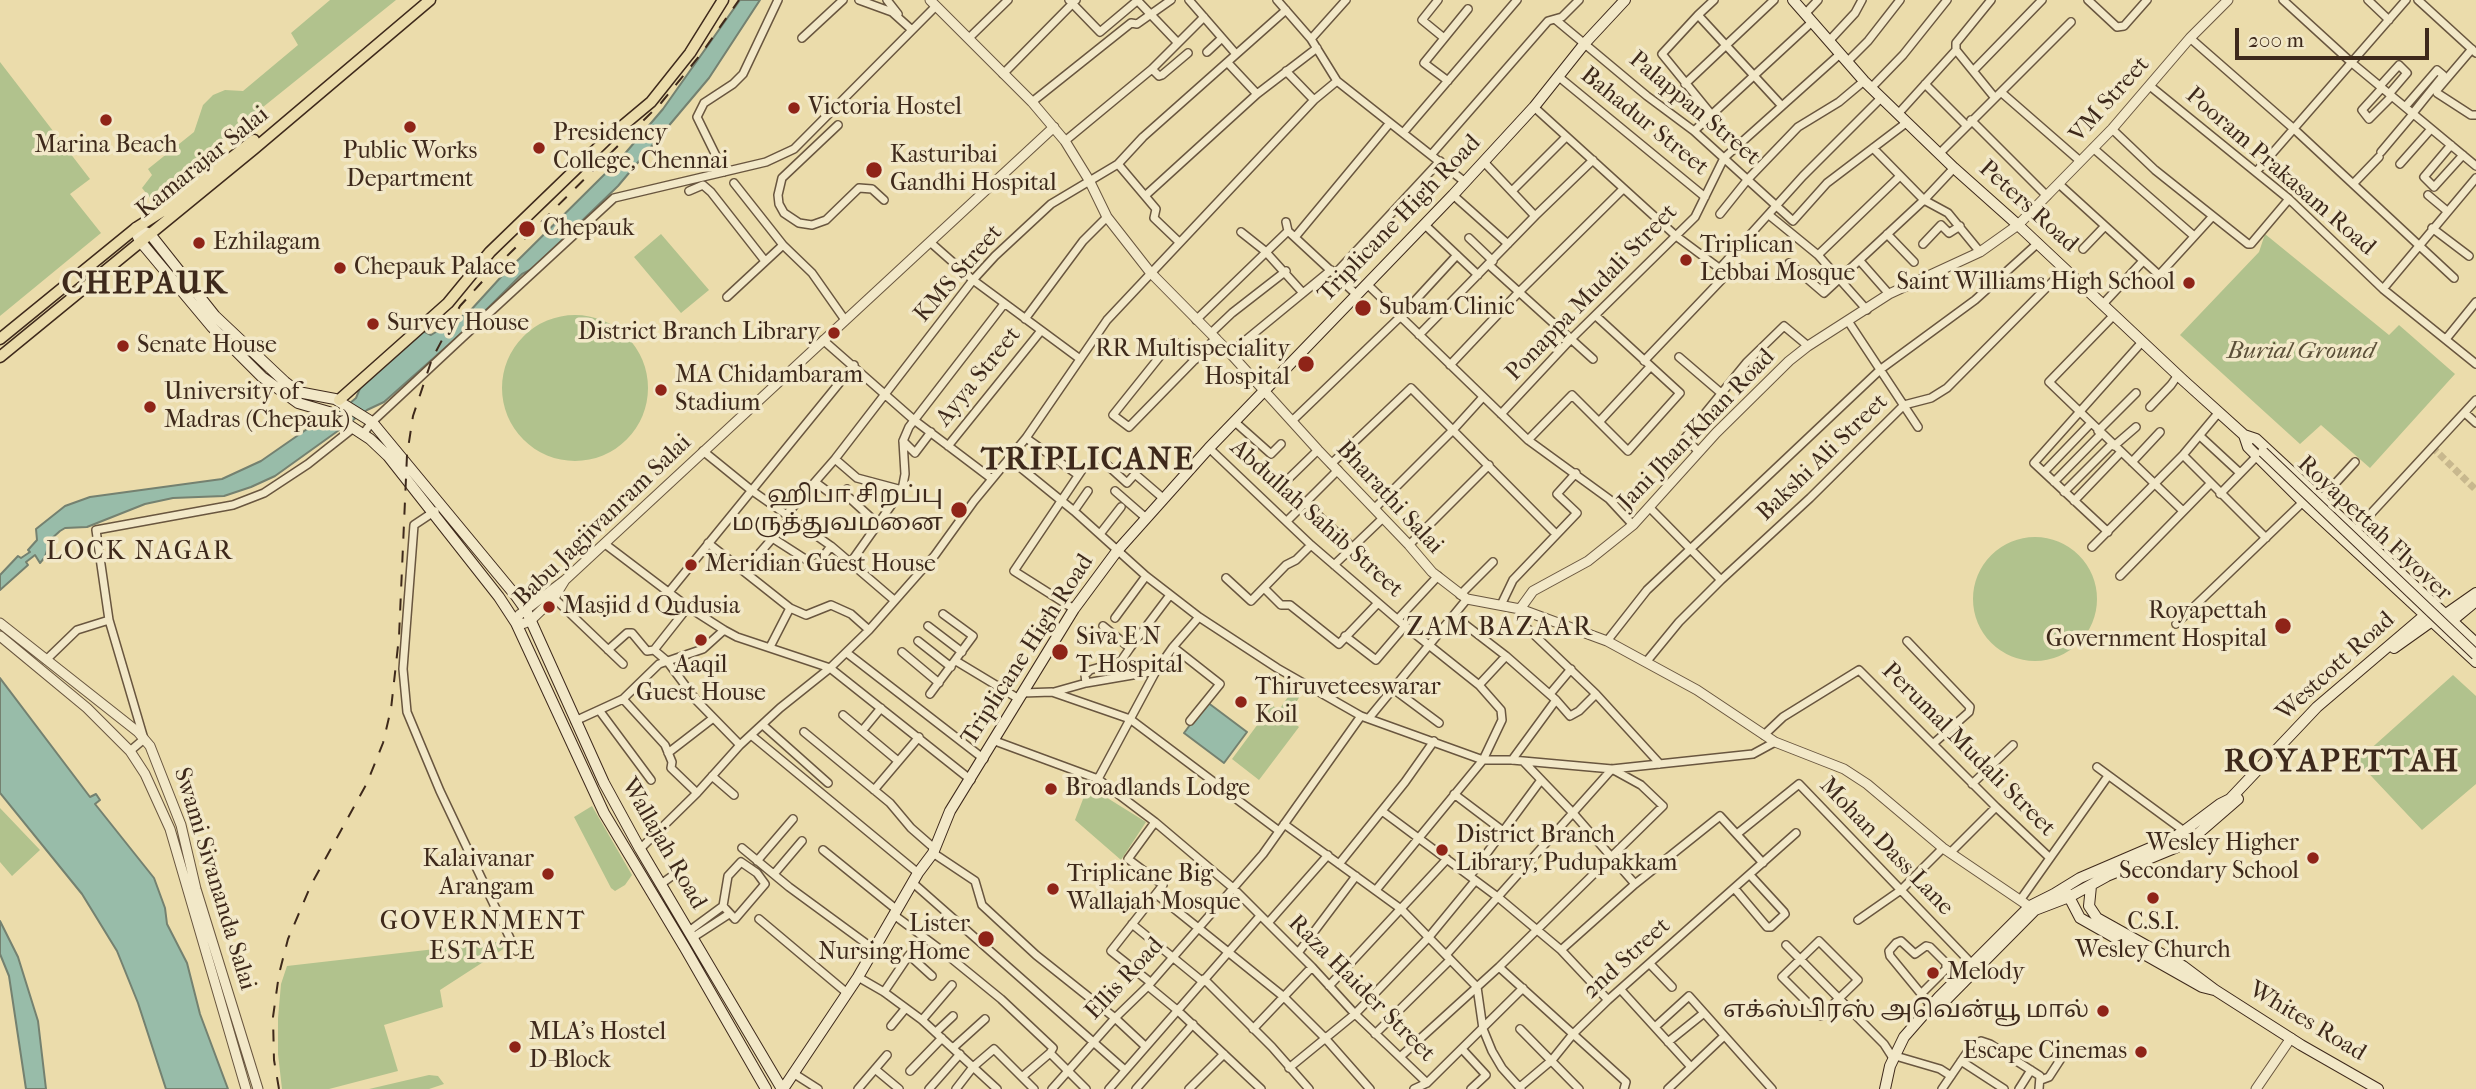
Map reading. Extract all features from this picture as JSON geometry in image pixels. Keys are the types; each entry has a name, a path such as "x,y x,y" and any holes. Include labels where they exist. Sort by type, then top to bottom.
{"main road":[{"name":"Kamarajar Salai","path":"0,339 136,228 169,207 315,91 421,0"},
{"name":"Kamarajar Salai","path":"0,357 430,0"},
{"path":"140,241 136,228 150,234 215,316 285,382 298,392 341,401 448,303 490,252 525,217 608,138 651,102 690,53 723,0"},
{"name":"Triplicane High Road","path":"783,1089 875,950 934,851 950,811 1074,609 1117,551 1209,448 1484,162 1625,0"},
{"name":"Peters Road","path":"1793,0 1881,98 1954,169 2038,243 2244,435 2256,439 2476,643"},
{"name":"Wallajah Road","path":"140,241 212,327 262,377 298,402 329,412 388,456 499,597 516,623 604,813 766,1089"},
{"name":"Wallajah Road","path":"341,401 372,422 443,505 526,610 604,783 640,849 783,1089"},
{"name":"Royapettah Flyover","path":"2244,435 2260,454 2476,655"},
{"path":"2260,454 2344,541 2476,662"},
{"path":"2450,617 2476,593"},
{"path":"2429,618 2450,617 2476,601"},
{"name":"Westcott Road","path":"2066,892 2080,878 2171,839 2220,803 2230,799 2317,707 2429,618"},
{"name":"Westcott Road","path":"2028,905 2091,886 2107,876 2175,848 2198,834 2227,810 2364,670 2429,618"},
{"name":"Whites Road","path":"2091,886 2089,906 2097,918 2183,966 2215,990 2291,1038 2378,1089"},
{"name":"Whites Road","path":"2066,892 2080,918 2202,987 2215,990"},
{"path":"1888,1089 1904,1037 2028,905"},
{"path":"1896,1057 1904,1044 2028,905"}],"street":[{"path":"724,172 697,117 704,103 743,74 778,0"},
{"path":"802,38 844,0"},
{"path":"859,0 892,12 906,23"},
{"path":"887,0 912,30"},
{"path":"969,38 1008,0"},
{"path":"1003,74 1072,1 1100,32 1138,0 1177,42"},
{"path":"1032,102 1131,23 1137,24 1171,0"},
{"path":"1189,0 1236,54"},
{"path":"1277,0 1311,39 1337,81 1465,182"},
{"path":"1311,39 1346,0"},
{"path":"1437,0 1422,20 1444,38"},
{"path":"1403,133 1517,0"},
{"path":"1431,155 1548,21 1562,18 1579,0"},
{"path":"1711,114 1662,54 1714,0"},
{"path":"1685,84 1774,0"},
{"path":"1693,131 1809,18 1818,0"},
{"path":"1829,41 1855,13 1862,0"},
{"path":"1724,158 1782,106 1868,41 1900,0"},
{"path":"1720,214 1748,179 1798,127 1868,84 1903,55 1947,0"},
{"path":"1991,0 1956,43 1956,50 1999,96 2080,161"},
{"path":"1973,71 2042,0"},
{"path":"2088,0 2117,27 2124,26 2147,0"},
{"name":"VM Street","path":"2018,225 2112,129 2190,37 2228,0"},
{"path":"2283,0 2352,63 2476,166"},
{"path":"2368,0 2389,20"},
{"path":"2256,172 2406,0"},
{"path":"2418,0 2474,51 2437,93 2471,115 2476,115"},
{"path":"363,435 372,422 614,198 766,162 794,149 912,30 933,2"},
{"name":"Bharathi Salai","path":"933,2 1054,127 1089,180 1107,217 1150,272 1214,336 1438,576 1463,597"},
{"path":"1448,81 1424,63 1468,9"},
{"name":"KMS Street","path":"744,571 774,539 815,482 887,394 973,280 995,256 1051,204 1118,164 1143,137 1286,10"},
{"path":"1698,15 1782,106"},
{"path":"1065,141 1152,69 1204,17"},
{"name":"Palappan Street","path":"1556,20 1693,131 1777,206"},
{"path":"1939,154 2071,22"},
{"path":"2190,37 2294,129 2454,278"},
{"path":"1207,52 1222,38"},
{"path":"1146,195 1257,94 1317,48"},
{"path":"1898,114 1956,50"},
{"path":"1152,69 1159,76 1162,75 1188,53"},
{"path":"2374,122 2395,62"},
{"path":"1228,63 1257,94"},
{"path":"2353,184 2443,75 2437,70 2405,107"},
{"path":"1286,71 1314,100"},
{"name":"Bahadur Street","path":"1559,77 1704,197"},
{"path":"640,849 697,793 740,745 847,653 869,629 935,555 1010,459 1107,320 1314,100 1337,81"},
{"path":"1925,84 2047,196"},
{"name":"Pooram Prakasam Road","path":"2150,86 2289,199 2383,289 2476,364"},
{"path":"1720,268 1839,138 1881,98"},
{"path":"1534,107 1676,236 1727,274 1599,422"},
{"path":"1777,206 1795,220 1827,183 1906,123"},
{"path":"1296,236 1389,124"},
{"path":"838,125 782,178 779,204 784,212 799,223 812,225 826,220 859,188 872,189 884,200"},
{"name":"Babu Jagjivanram Salai","path":"516,623 530,621 554,598 565,580 1054,127"},
{"path":"2112,129 2155,170 2249,244 2289,199"},
{"path":"2400,164 2431,129"},
{"path":"1512,191 1566,137"},
{"path":"2451,145 2424,178 2435,186 2463,155"},
{"path":"1873,148 1924,200 1948,213 1980,252"},
{"path":"2093,148 2194,236"},
{"name":"Ponappa Mudali Street","path":"1502,414 1571,339 1695,217 1724,158"},
{"path":"1419,335 1593,160"},
{"path":"1230,353 1333,272 1440,161"},
{"path":"1484,162 1535,216"},
{"path":"1118,164 1146,195 1156,211 1154,218 1178,242"},
{"path":"1789,263 1824,293 1954,169"},
{"path":"1818,255 1900,176"},
{"path":"2383,289 2476,178"},
{"path":"734,183 783,245 812,273 845,320"},
{"path":"2059,184 2158,274 2162,274 2212,216"},
{"path":"689,191 703,186 711,192 765,261"},
{"path":"1450,365 1519,292 1623,190"},
{"path":"1453,195 1508,244"},
{"path":"2428,195 2447,211"},
{"path":"1769,215 1818,255 1867,310"},
{"path":"1025,319 1083,241 1107,217"},
{"path":"1286,222 1288,231 1357,295"},
{"path":"1425,225 1478,275"},
{"path":"1923,244 1941,225 1950,233 1960,226"},
{"name":"Jani Jhan Khan Road","path":"1520,610 1533,591 1588,561 1633,525 1699,452 1780,370 1808,346 1889,294 1980,252 2018,225"},
{"path":"2083,249 2105,226"},
{"path":"2432,228 2469,257"},
{"path":"1196,320 1288,231"},
{"path":"1241,232 1286,271 1303,293"},
{"path":"1887,234 1914,262"},
{"path":"1469,238 1519,292 1593,359"},
{"path":"930,242 973,280 1080,359"},
{"path":"1607,641 1647,590 1881,369 1975,300 2038,243"},
{"path":"727,297 783,245"},
{"path":"1292,421 1400,317 1457,255"},
{"path":"1860,261 1889,294"},
{"path":"2103,304 2143,261"},
{"name":"Bakshi Ali Street","path":"1647,661 1679,622 1721,580 1905,405 1931,398 1947,388 2065,269"},
{"path":"1195,359 1173,340 1113,415 1129,427 1195,359 1232,313 1286,271"},
{"path":"1367,284 1528,440 1609,499 1633,525"},
{"path":"2446,340 2476,302"},
{"path":"851,562 901,490 905,474 903,441 914,420 1004,304"},
{"path":"2115,315 2049,383 2183,511"},
{"path":"1528,440 1572,395 1628,451 1680,393 1596,316"},
{"path":"1849,321 1917,427"},
{"path":"1699,452 1685,438 1747,362 1784,326 1808,346"},
{"name":"Ayya Street","path":"948,446 1040,332"},
{"path":"823,340 914,420 992,479"},
{"path":"2108,532 2034,463 2142,342"},
{"path":"1679,358 1721,393"},
{"path":"669,592 854,365"},
{"path":"2150,407 2178,375"},
{"path":"1287,521 1411,388 1556,534"},
{"path":"2054,482 2136,393"},
{"path":"1375,508 1483,397"},
{"path":"2344,541 2476,400"},
{"path":"2092,547 2183,455 2219,412"},
{"path":"2465,413 2476,423"},
{"path":"1235,422 1271,454 1281,444"},
{"path":"2043,472 2091,423"},
{"path":"2064,492 2136,427"},
{"path":"130,751 144,739 109,620 96,530 233,505 264,493 308,464 352,429"},
{"path":"903,441 915,453 930,432"},
{"path":"2132,461 2160,432"},
{"path":"2200,436 2240,473"},
{"path":"1026,438 1078,475"},
{"name":"Abdullah Sahib Street","path":"1209,448 1311,545 1479,685 1501,710 1502,720 1483,760"},
{"path":"1280,487 1318,450"},
{"path":"704,451 751,490 831,546 894,600"},
{"path":"2074,501 2121,453"},
{"path":"2220,494 2260,454"},
{"path":"1096,455 1127,483 1135,474 1164,499"},
{"path":"2183,455 2266,538"},
{"path":"1010,459 1062,500 1146,576 1199,617 1277,668 1365,717 1483,760 1612,769 1753,754 1775,742"},
{"path":"835,460 857,478 901,490"},
{"path":"2320,499 2355,462"},
{"path":"1409,545 1489,465"},
{"path":"1074,609 1014,571 1084,467"},
{"path":"1501,605 1513,580 1577,513 1557,494 1576,473"},
{"path":"815,482 838,499 845,491 879,525"},
{"path":"2120,576 2210,484"},
{"path":"1074,511 1088,491"},
{"path":"1115,491 1146,518"},
{"path":"2176,624 2304,502"},
{"path":"1305,503 1352,547"},
{"path":"443,505 414,525 403,669 407,712 440,791 516,951"},
{"path":"1100,534 1121,507"},
{"path":"1650,508 1721,580"},
{"path":"1334,565 1383,517"},
{"path":"774,539 816,566 831,546"},
{"path":"708,543 790,608 806,615 831,605 851,614 869,629"},
{"path":"604,544 688,607 724,630 830,668 971,780"},
{"path":"1226,578 1251,601 1286,565 1296,560 1311,545"},
{"name":"Ellis Road","path":"1052,1089 1263,854 1365,717 1430,646 1454,616 1463,597 1493,562"},
{"path":"1115,618 1146,576"},
{"path":"1398,620 1438,576"},
{"path":"516,623 519,615 565,580"},
{"path":"1264,588 1281,605 1290,605 1339,644 1378,603"},
{"path":"1086,683 1085,675 1090,670 1121,661 1170,595"},
{"path":"1463,597 1520,610 1607,641 1647,661 1697,690 1775,742 1844,769 1867,784 1947,850 2028,905 2050,858 2108,776"},
{"path":"554,598 624,664"},
{"path":"608,650 628,632 648,652 654,650 688,607"},
{"path":"770,647 790,608"},
{"path":"1520,610 1526,627 1596,694 1660,764"},
{"path":"930,694 973,636 943,614"},
{"path":"1454,616 1506,656 1553,697 1570,716 1596,694"},
{"path":"1098,779 1156,671 1172,647 1199,617"},
{"path":"46,660 77,630 109,620"},
{"name":"Swami Sivananda Salai","path":"0,623 150,746 181,825 196,889 258,1089"},
{"path":"928,626 962,652"},
{"path":"1103,626 1130,648"},
{"path":"1345,636 1376,660 1405,626"},
{"path":"575,721 623,699 659,664 703,649 724,630"},
{"name":"Swami Sivananda Salai","path":"0,636 87,708 130,751 145,774 170,829 246,1089"},
{"path":"918,641 953,664 1020,696 1156,671"},
{"path":"1907,641 1970,706 1969,712 1934,743"},
{"path":"1172,647 1220,684 1191,721"},
{"path":"654,650 667,661 712,719 740,745"},
{"path":"902,652 939,683"},
{"path":"847,653 984,759"},
{"path":"1479,685 1506,656"},
{"path":"1512,760 1570,669"},
{"name":"Perumal Mudali Street","path":"1764,735 1783,716 1859,670 2050,858"},
{"path":"1392,688 1439,723"},
{"path":"1052,692 1130,719 1281,827 1328,855 1401,909 1477,987 1483,1029 1502,1068 1521,1088"},
{"path":"623,699 665,746 672,762 671,768 697,793"},
{"path":"862,731 881,708"},
{"path":"599,710 651,780"},
{"path":"843,715 898,761"},
{"path":"668,753 712,719"},
{"path":"764,726 828,783"},
{"path":"804,732 874,790 934,851 975,881 982,905 1036,955 1115,1018 1144,1046"},
{"path":"751,735 916,878 1125,1070"},
{"path":"874,790 919,737"},
{"name":"Raza Haider Street","path":"995,741 1098,779 1155,822 1233,888 1355,1014 1427,1083"},
{"path":"1339,864 1434,741"},
{"path":"1972,784 2012,745"},
{"path":"1377,890 1483,760"},
{"path":"1523,761 1635,884"},
{"path":"2096,767 2184,831 2198,834"},
{"path":"1375,1034 1448,957 1612,769"},
{"path":"1400,1056 1499,967 1663,806 1641,785 1612,769"},
{"path":"712,776 734,795"},
{"path":"1289,1068 1355,1014 1429,937 1541,780"},
{"name":"Mohan Dass Lane","path":"1737,834 1799,784 1972,963"},
{"path":"1454,794 1503,831"},
{"path":"1858,920 1900,890 1996,807"},
{"path":"1382,811 1499,898 1561,950 1608,1000"},
{"path":"1561,950 1635,884 1720,816 1763,863"},
{"path":"757,861 793,819"},
{"path":"1155,822 1128,859 1163,885 1111,951 1261,1089"},
{"name":"2nd Street","path":"1521,1088 1552,1060 1573,1034 1608,1000 1796,833"},
{"path":"774,874 802,841"},
{"path":"741,848 875,950"},
{"path":"823,850 1001,999 1053,1048 1021,1077"},
{"path":"1268,923 1328,855"},
{"path":"1329,986 1447,859"},
{"path":"691,934 723,906 728,876 741,862 757,873 765,884 735,919 723,906"},
{"path":"661,884 679,871"},
{"path":"1735,889 1767,927 1771,928 1785,914 1750,875"},
{"path":"1298,953 1356,876"},
{"path":"1156,894 1284,997 1370,1089"},
{"path":"691,934 729,914"},
{"path":"1109,1089 1260,916"},
{"path":"759,919 847,993"},
{"path":"1132,924 1203,981 1309,1089"},
{"path":"1819,941 1857,977 1856,983 1840,1000 1825,1015 1818,1015 1783,980 1783,975 1819,941"},
{"path":"1921,994 1946,969 1946,963 1930,947 1926,946 1915,954 1901,942 1896,943 1889,951 1890,957 1931,1006"},
{"path":"1786,945 1896,1057 1935,1067 1951,1076"},
{"path":"884,992 909,955 932,976"},
{"path":"1650,964 1672,986"},
{"path":"1253,1029 1312,967"},
{"path":"1499,967 1626,1082 1624,1089"},
{"path":"858,977 922,1020 997,1089"},
{"path":"922,1020 952,985"},
{"path":"1414,1089 1427,1083 1523,988"},
{"path":"1621,990 1691,1067"},
{"path":"218,993 229,991"},
{"path":"1655,1027 1689,996 1772,1089"},
{"path":"891,1026 905,1009"},
{"path":"1668,1042 1703,1013"},
{"path":"910,1071 953,1016"},
{"path":"954,1047 985,1019"},
{"path":"1136,1089 1193,1024"},
{"path":"1520,1029 1579,1089"},
{"path":"1668,1089 1723,1037"},
{"path":"2256,1089 2291,1038"},
{"path":"1942,1089 1972,1045 1981,1041 2040,1076 2040,1085"},
{"path":"960,1087 973,1067 994,1049 1034,1089"},
{"path":"1462,1049 1486,1075 1472,1089"},
{"path":"1050,1053 1086,1089"},
{"path":"929,1089 960,1054"},
{"path":"1189,1089 1224,1054"},
{"path":"858,1089 887,1055"},
{"path":"2040,1085 2049,1077 2062,1057"},
{"path":"1961,1061 2004,1089"},
{"path":"875,1069 899,1089"},
{"path":"2019,1089 2031,1070"},
{"path":"793,1073 818,1089"}],"green space":[{"path":"330,0 396,0 150,198 142,188 152,175 148,169 194,132 203,105 213,95 225,90 243,91 298,45 291,33"},
{"path":"0,62 90,179 70,194 101,233 0,316"},
{"path":"661,234 709,290 681,313 634,257"},
{"name":"Burial Ground","path":"2265,234 2389,335 2399,325 2455,374 2370,468 2321,425 2300,444 2180,335 2259,252"},
{"path":"575,315 603,320 627,336 643,360 648,388 643,416 627,440 603,456 575,461 547,456 523,440 507,416 502,388 507,360 523,336 547,320"},
{"path":"2035,537 2059,542 2079,555 2092,575 2097,599 2092,623 2079,643 2059,656 2035,661 2011,656 1991,643 1978,623 1973,599 1978,575 1991,555 2011,542"},
{"path":"2453,675 2476,696 2476,784 2422,830 2357,761"},
{"path":"1292,691 1300,696 1287,717 1299,727 1259,780 1232,759 1272,705 1279,710"},
{"path":"1088,786 1146,822 1121,860 1075,820"},
{"path":"592,806 632,875 625,885 615,891 574,817"},
{"path":"0,808 40,850 12,876 0,862"},
{"path":"505,941 508,946 440,990 443,1007 384,1025 398,1071 329,1089 282,1089 278,1018 281,984 287,966"},
{"path":"429,1075 438,1076 444,1084 429,1089 369,1089"}],"shaded area":[{"path":"740,0 760,0 709,78 618,186 532,269 522,274 472,324 384,402 367,410 275,476 251,487 224,496 173,498 145,504 87,527 65,528 50,540 45,557 40,563 35,555 26,562 28,565 0,590 0,575 18,556 21,558 30,552 28,550 37,540 36,529 65,506 90,497 222,479 261,461 320,420 330,420 356,398 361,386 423,331 431,335 470,311 622,157 663,109"},
{"path":"0,678 90,797 96,794 100,800 95,804 154,878 165,908 167,924 187,963 200,1014 228,1089 166,1089 138,1003 117,951 82,894 0,793"},
{"path":"1207,702 1247,732 1224,763 1184,733"},
{"path":"0,921 18,957 38,1021 46,1089 26,1089 9,976 0,954"}],"tunnel":[{"path":"2432,447 2476,490"}],"railway":[{"path":"279,1089 274,1060 273,1017 279,974 288,939 311,885 367,783 383,743 391,709 399,637 407,455 413,416 432,359 460,306 661,103 701,54 739,0"}],"place":[{"name":"Victoria Hostel","path":"794,108"},
{"name":"Marina Beach","path":"106,120"},
{"name":"Public Works Department","path":"410,127"},
{"name":"Presidency College, Chennai","path":"539,148"},
{"name":"Kasturibai Gandhi Hospital","path":"874,170"},
{"name":"Chepauk","path":"527,229"},
{"name":"Ezhilagam","path":"199,243"},
{"name":"Triplican Lebbai Mosque","path":"1686,260"},
{"name":"Chepauk Palace","path":"340,268"},
{"name":"Saint Williams High School","path":"2189,283"},
{"name":"Subam Clinic","path":"1363,308"},
{"name":"Survey House","path":"373,324"},
{"name":"District Branch Library","path":"834,333"},
{"name":"Senate House","path":"123,346"},
{"name":"RR Multispeciality Hospital","path":"1306,364"},
{"name":"MA Chidambaram Stadium","path":"661,390"},
{"name":"University of Madras (Chepauk)","path":"150,407"},
{"name":"ஹிபா சிறப்பு மருத்துவமனை","path":"959,510"},
{"name":"Meridian Guest House","path":"691,565"},
{"name":"Masjid d Qudusia","path":"549,607"},
{"name":"Royapettah Government Hospital","path":"2283,626"},
{"name":"Aaqil Guest House","path":"701,640"},
{"name":"Siva E N T Hospital","path":"1060,652"},
{"name":"Thiruveteeswarar Koil","path":"1241,702"},
{"name":"Broadlands Lodge","path":"1051,789"},
{"name":"District Branch Library, Pudupakkam","path":"1442,850"},
{"name":"Wesley Higher Secondary School","path":"2313,858"},
{"name":"Kalaivanar Arangam","path":"548,874"},
{"name":"Triplicane Big Wallajah Mosque","path":"1053,889"},
{"name":"C.S.I. Wesley Church","path":"2153,898"},
{"name":"Lister Nursing Home","path":"986,939"},
{"name":"Melody","path":"1933,973"},
{"name":"எக்ஸ்பிரஸ் அவென்யூ மால்","path":"2103,1011"},
{"name":"MLA's Hostel D-Block","path":"515,1047"},
{"name":"Escape Cinemas","path":"2141,1052"}],"district":[{"name":"CHEPAUK","path":"145,285"},
{"name":"TRIPLICANE","path":"1088,461"},
{"name":"LOCK NAGAR","path":"140,553"},
{"name":"ZAM BAZAAR","path":"1500,629"},
{"name":"ROYAPETTAH","path":"2342,763"},
{"name":"GOVERNMENT ESTATE","path":"483,938"}]}
